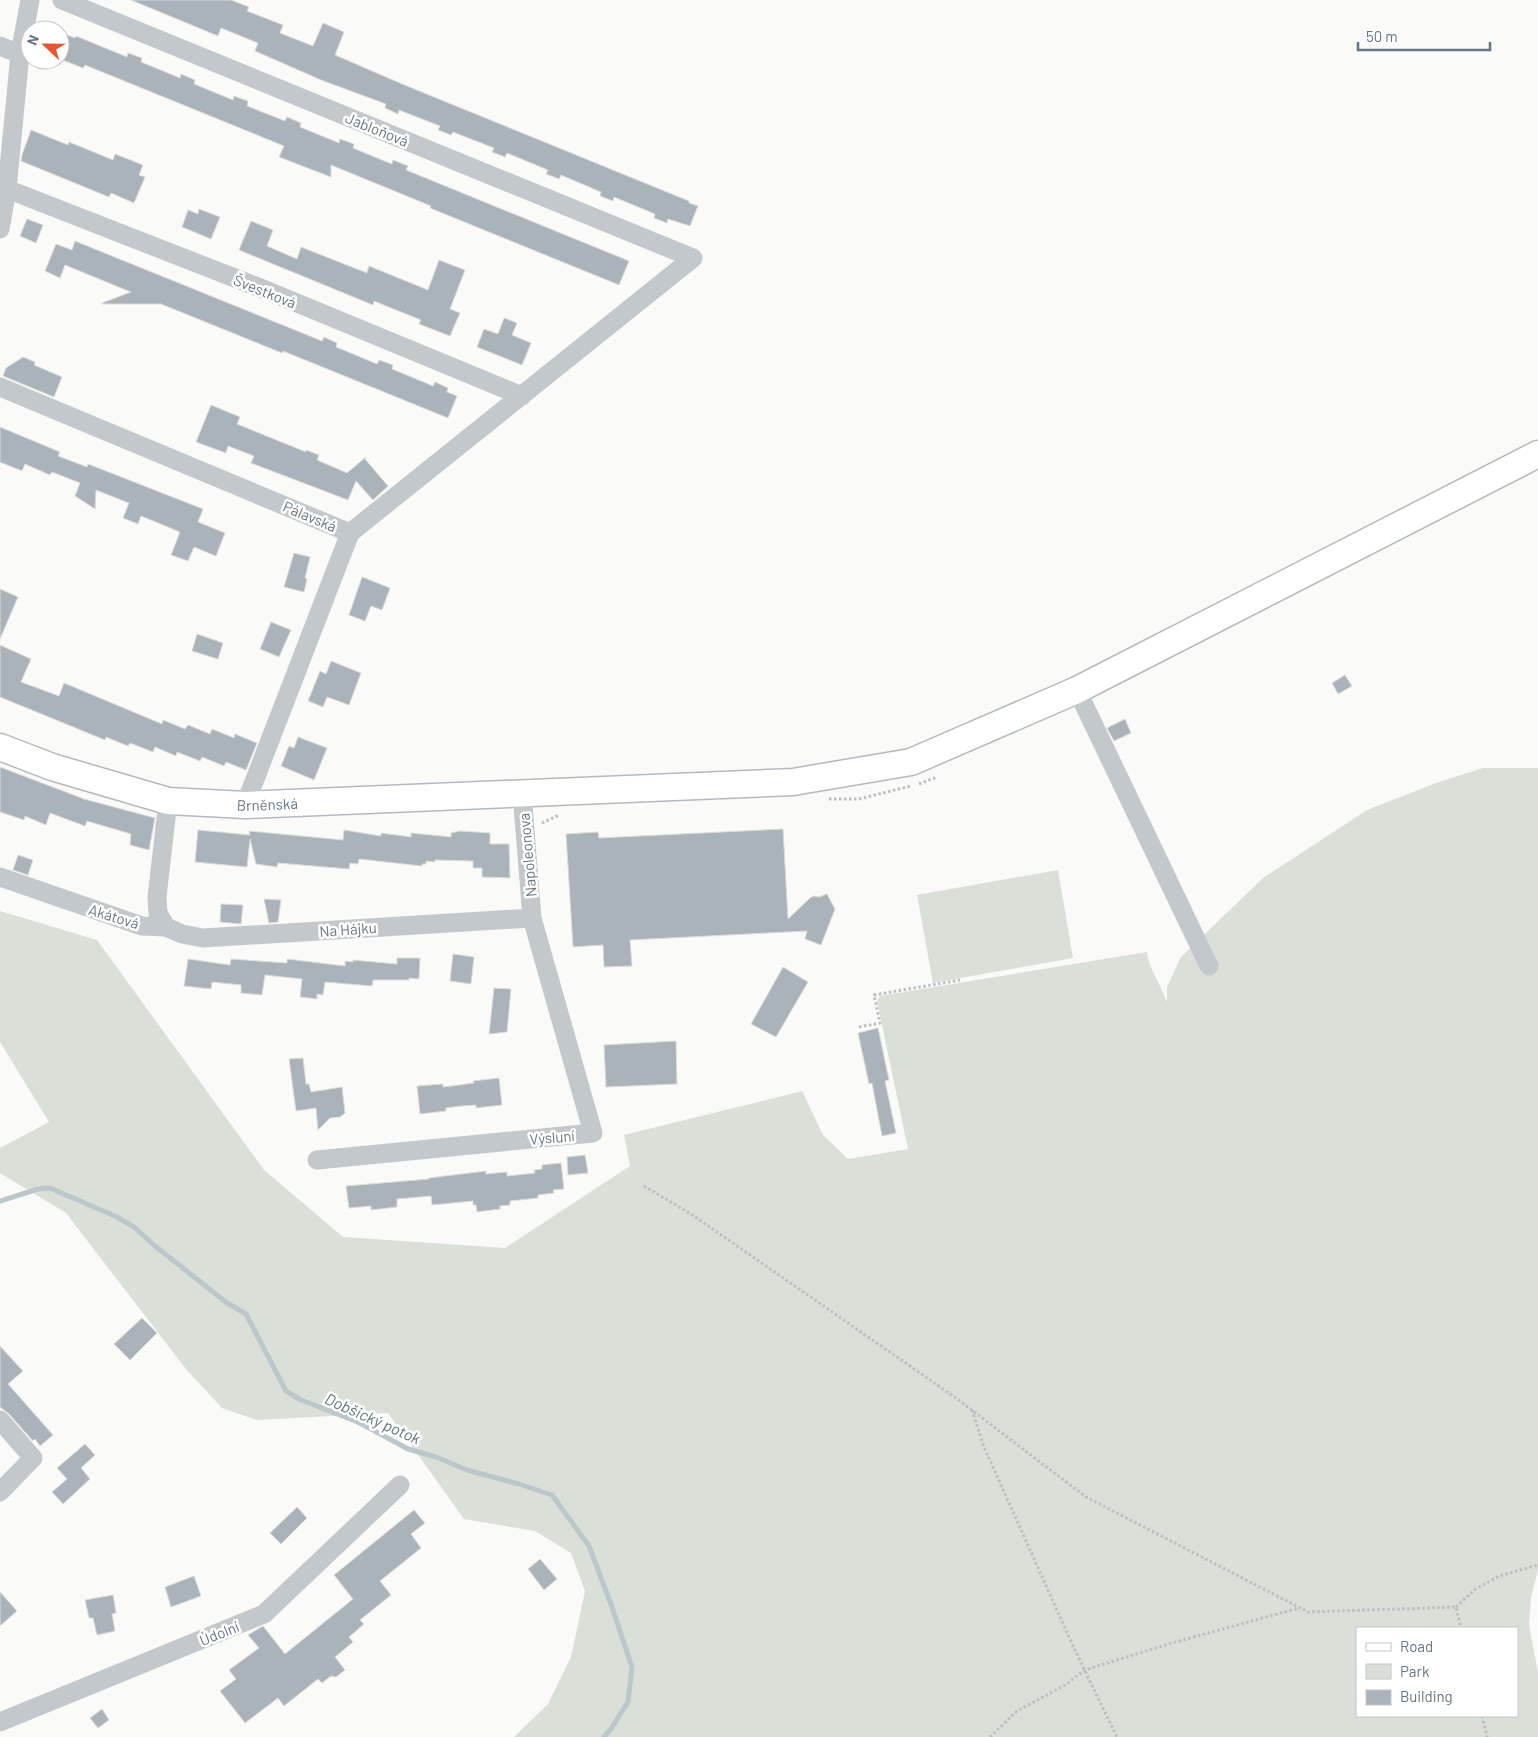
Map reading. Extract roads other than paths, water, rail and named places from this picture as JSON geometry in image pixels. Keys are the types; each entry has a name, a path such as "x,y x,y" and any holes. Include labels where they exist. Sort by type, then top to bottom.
{"main road":[{"name":"Brněnská","path":"0,747 52,767 168,801 244,805 793,782 912,762 1077,690 1538,454"}],"street":[{"path":"26,20 30,0"},
{"name":"Jabloňová","path":"62,0 693,258 522,396"},
{"path":"0,46 20,54 7,189 0,229"},
{"name":"Švestková","path":"7,189 259,288 522,396"},
{"name":"Pálavská","path":"0,387 350,533 244,805"},
{"path":"350,533 522,396"},
{"path":"1077,690 1209,966"},
{"name":"Napoleonova","path":"532,918 533,792"},
{"name":"Akátová","path":"166,927 158,913 158,897 168,801"},
{"name":"Akátová","path":"0,877 142,926 166,927"},
{"name":"Na Hájku","path":"166,927 182,934 204,938 532,918"},
{"name":"Výsluní","path":"317,1160 593,1133 532,918"},
{"path":"0,1420 33,1458 0,1492"},
{"name":"Údolní","path":"0,1722 264,1614 400,1485"}],"waterway":[{"name":"Dobšický potok","path":"0,1201 38,1189 50,1188 117,1217 134,1227 227,1303 246,1314 286,1391 301,1400 358,1422 408,1449 436,1457 467,1470 552,1495 589,1546 632,1667 628,1702 604,1737"}]}
